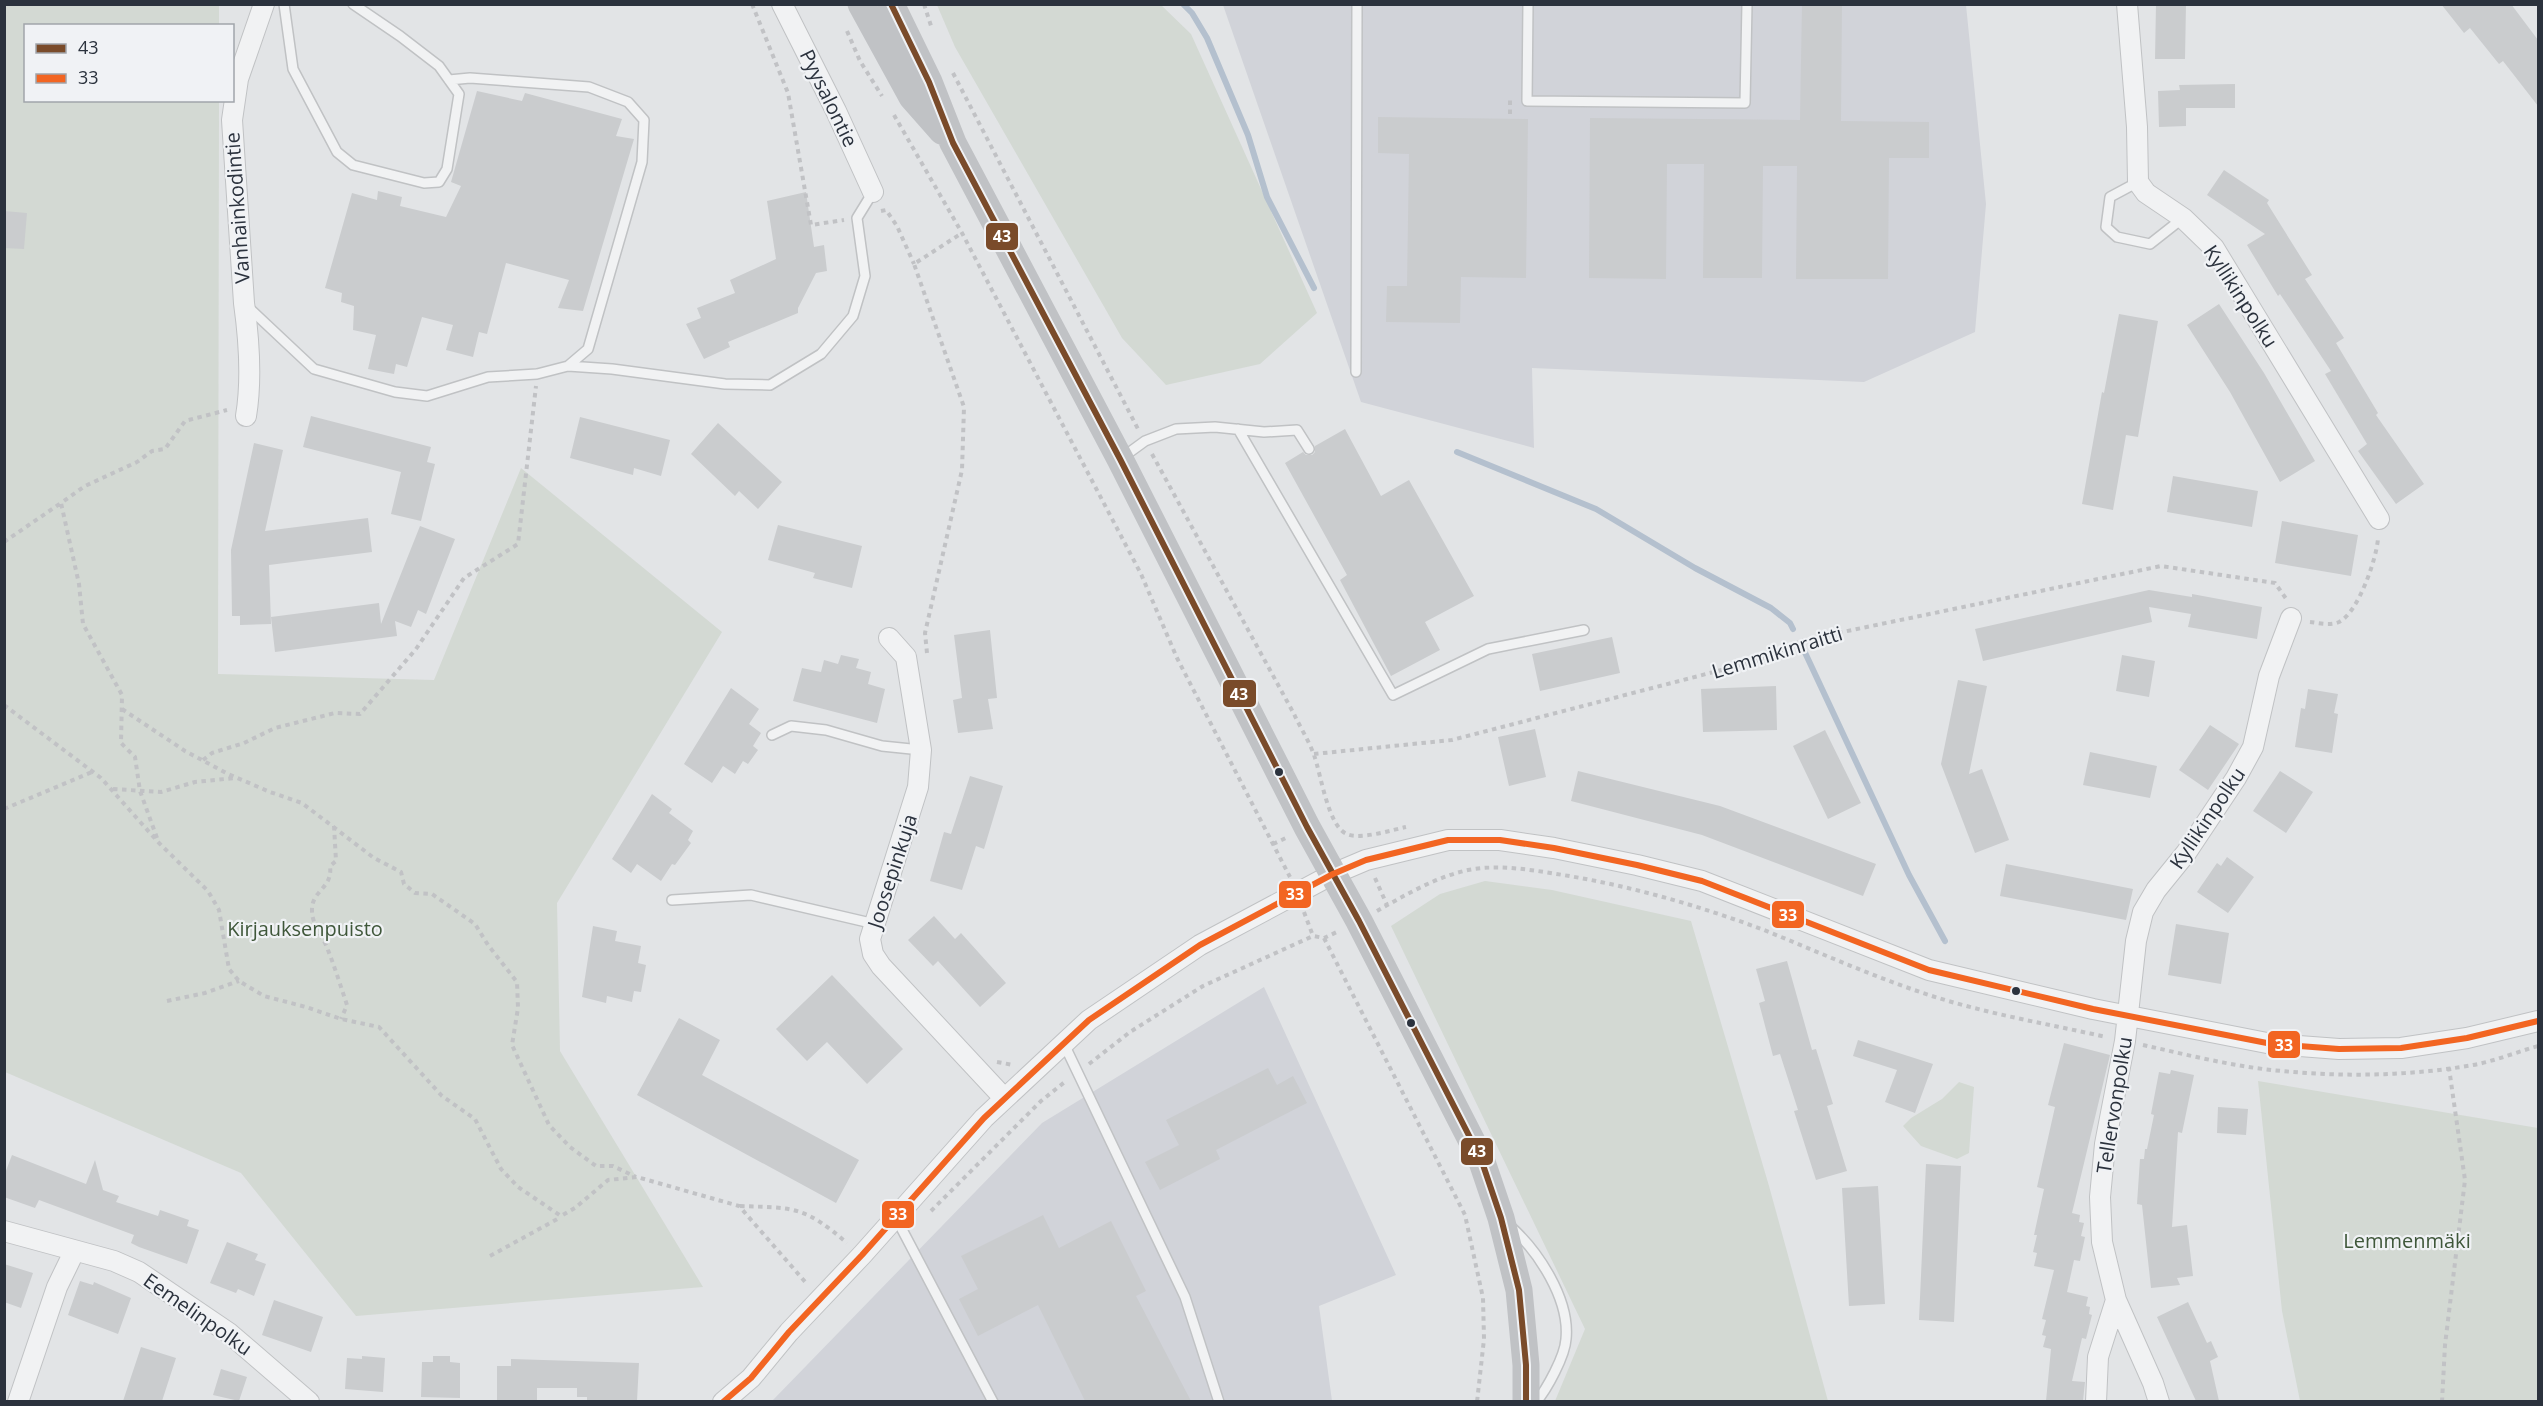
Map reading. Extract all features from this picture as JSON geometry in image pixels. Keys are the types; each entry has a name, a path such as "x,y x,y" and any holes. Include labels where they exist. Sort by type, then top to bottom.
{"street":[{"name":"Vanhainkodintie","path":"248,407 248,328 244,303 232,120 238,79 264,4"},
{"name":"Pyysalontie","path":"782,4 836,111 873,192"},
{"path":"861,4 912,97 953,143"},
{"path":"891,4 929,82 953,143 1120,459 1307,827 1359,921 1480,1159 1501,1218 1519,1290 1526,1365 1526,1401"},
{"path":"2127,4 2137,127 2138,182"},
{"name":"Kyllikinpolku","path":"2138,182 2146,193 2183,218 2214,248 2379,519"},
{"name":"Kyllikinpolku","path":"2129,1016 2132,971 2144,912 2156,890 2192,844 2236,778 2253,747 2269,676 2291,618"},
{"name":"Joosepinkuja","path":"889,638 906,657 921,750 918,787 870,939 873,954 881,966 1004,1098"},
{"path":"723,1401 751,1378 820,1298 862,1256 1004,1098 1089,1020 1200,945 1333,874 1376,858 1448,840 1500,840 1637,864 1702,881 1929,969 2039,997 2272,1044 2339,1049 2401,1048 2467,1038 2538,1021"},
{"name":"Tellervonpolku","path":"2129,1016 2105,1144 2100,1197 2102,1242 2116,1300 2159,1401"},
{"name":"Eemelinpolku","path":"4,1231 114,1262 139,1272 229,1333 309,1401"},
{"path":"18,1401 57,1287 74,1252"},
{"path":"2096,1401 2098,1357 2116,1300"}],"lane":[{"path":"284,4 293,69 337,152 353,165 424,183 439,182 447,169 459,94 439,66 353,4"},
{"path":"1356,372 1357,4"},
{"path":"1528,4 1527,101 1745,103 1747,4"},
{"path":"449,80 470,78 589,87 628,102 644,120 642,162 588,349 567,366"},
{"path":"2138,182 2110,196 2106,227 2117,237 2150,244 2183,218"},
{"path":"244,303 314,369 395,393 427,396 488,377 537,374 567,366 612,369 725,384 770,385 821,354 853,316 866,276 857,218 873,192"},
{"path":"1120,459 1145,441 1176,429 1215,427 1264,432 1297,430 1309,449"},
{"path":"1238,429 1394,695 1488,649 1584,630"},
{"path":"772,735 791,726 826,730 882,746 921,750"},
{"path":"672,900 751,895 875,924"},
{"path":"1063,1042 1185,1297 1219,1401"},
{"path":"895,1218 993,1401"},
{"path":"1501,1218 1525,1239 1550,1274 1564,1316 1566,1340 1548,1388 1536,1401"}],"path":[{"path":"752,4 788,93 811,225 857,218 886,210 897,226 914,264 964,407 962,470 925,633 928,656"},
{"path":"924,4 934,37"},
{"path":"843,24 860,61 885,101"},
{"path":"951,69 1145,441 1314,754 1338,828 1346,834 1356,836"},
{"path":"891,111 962,233 1141,574 1177,658 1298,893 1313,936"},
{"path":"914,264 962,233"},
{"path":"203,760 212,753 244,743 275,728 335,713 360,714 416,649 464,578 518,544 537,374"},
{"path":"4,542 85,486 137,462 152,451 165,449 185,421 248,407"},
{"path":"61,503 79,584 83,624 122,695 121,743 135,757 140,791 159,843"},
{"path":"2291,618 2325,624 2339,622 2355,607 2378,550 2379,519"},
{"name":"Lemmikinraitti","path":"1314,754 1452,740 1760,660 1804,640 2161,566 2275,583 2288,601 2291,618"},
{"path":"4,705 112,789 159,843 208,891 219,910 229,969 239,981 264,996 379,1028 442,1096 475,1119 501,1169 518,1187 561,1216"},
{"path":"122,709 185,751 270,792 302,803 374,858 401,872 404,884 416,893 432,894 475,924 488,945 518,982 518,1008 512,1045 549,1125 570,1147 596,1166 613,1166 637,1177 739,1206 795,1208 821,1220 862,1256"},
{"path":"4,809 93,772"},
{"path":"112,789 161,792 195,782 239,777"},
{"path":"334,826 336,861 330,866 331,875 328,883 313,900 311,913 328,948 347,1005 341,1019"},
{"path":"906,1236 1041,1101 1130,1032 1203,986 1313,936 1324,938 1387,905"},
{"path":"1324,938 1465,1215 1483,1298 1484,1339 1477,1401"},
{"path":"167,1000 205,993 239,981"},
{"path":"994,1062 1011,1064 1025,1078 1041,1101"},
{"path":"2442,1401 2445,1345 2465,1180 2449,1068"},
{"path":"490,1256 575,1208 608,1179 637,1177"},
{"path":"739,1206 820,1298"}],"shaded area":[{"path":"1223,5 1966,5 1986,204 1975,332 1864,382 1532,368 1534,448 1361,402"},
{"path":"1264,987 1396,1275 1319,1306 1332,1401 774,1402 773,1400 1042,1123"}],"green space":[{"name":"Kirjauksenpuisto","path":"5,5 219,5 219,24 24,24 24,102 219,102 218,674 434,680 521,468 722,632 557,903 560,1051 703,1287 356,1316 241,1173 5,1072"},
{"path":"937,5 1161,5 1191,34 1317,313 1260,364 1166,385 1122,338 955,47"},
{"path":"1485,881 1552,890 1691,921 1769,1186 1828,1401 1555,1401 1585,1329 1391,926 1440,894"},
{"name":"Lemmenmäki","path":"2258,1081 2538,1128 2538,1401 2300,1401 2282,1311"},
{"path":"1959,1082 1974,1087 1969,1153 1957,1159 1921,1146 1903,1126 1911,1118 1942,1099"}],"building":[{"path":"1802,4 1842,4 1841,121 1929,122 1929,158 1889,158 1888,279 1796,279 1797,166 1763,166 1762,278 1703,278 1704,164 1667,164 1666,279 1589,278 1590,118 1800,120"},
{"path":"2156,4 2186,4 2185,59 2155,59"},
{"path":"2441,4 2511,4 2538,40 2538,106 2503,61 2499,64 2470,28 2464,33"},
{"path":"2235,84 2235,108 2186,108 2186,126 2159,127 2158,91 2180,90 2179,85"},
{"path":"477,91 522,101 525,93 622,119 616,136 634,139 583,311 558,308 569,280 506,263 487,334 479,332 473,357 446,350 453,325 422,317 407,367 396,364 394,374 368,369 376,335 353,330 354,306 341,302 342,293 325,288 352,193 377,200 378,191 402,197 400,206 446,217 461,186 451,182"},
{"path":"1378,117 1528,119 1526,278 1461,277 1460,323 1386,322 1387,286 1407,286 1409,154 1378,153"},
{"path":"2224,170 2269,200 2267,203 2312,275 2305,279 2344,338 2336,343 2378,413 2376,415 2424,484 2396,504 2358,451 2367,444 2325,374 2331,371 2280,294 2278,296 2247,245 2265,234 2207,195"},
{"path":"806,192 814,247 824,245 827,271 816,273 798,308 798,313 728,342 730,347 704,359 686,324 701,318 697,308 735,293 730,280 776,259 767,201"},
{"path":"4,211 27,213 24,249 4,248"},
{"path":"2219,304 2264,373 2315,461 2280,482 2230,392 2187,325"},
{"path":"2119,314 2158,321 2138,437 2126,435 2113,510 2082,504"},
{"path":"311,416 431,447 427,462 435,464 421,521 391,514 401,472 303,447"},
{"path":"580,417 670,440 661,476 634,468 633,475 570,458"},
{"path":"718,423 782,482 758,509 739,491 735,496 691,454"},
{"path":"1345,429 1381,496 1409,480 1474,596 1425,622 1440,650 1391,676 1340,580 1347,575 1285,463 1303,452 1306,455 1312,455 1315,452 1315,446"},
{"path":"254,443 283,450 265,531 368,518 372,552 269,565 271,624 240,625 240,616 232,616 231,550"},
{"path":"2173,476 2258,491 2252,527 2167,512"},
{"path":"2282,521 2358,535 2351,576 2275,563"},
{"path":"778,525 862,546 852,588 813,578 815,573 768,560"},
{"path":"420,526 455,539 426,614 418,610 411,627 395,621 397,636 275,652 271,617 379,603 381,624"},
{"path":"2149,590 2192,597 2192,594 2262,607 2257,639 2188,627 2191,614 2149,607 2152,622 1983,661 1975,629"},
{"path":"990,630 997,698 988,699 993,729 958,733 953,700 962,698 954,635"},
{"path":"1612,637 1620,673 1540,691 1532,654"},
{"path":"841,655 859,659 856,668 871,672 868,684 885,689 877,723 793,701 802,668 821,672 824,660 838,664"},
{"path":"2122,655 2155,661 2149,697 2116,691"},
{"path":"1958,680 1987,686 1969,774 1982,769 2009,840 1975,853 1941,764"},
{"path":"1776,686 1777,730 1703,732 1701,689"},
{"path":"731,688 759,709 749,724 761,733 753,746 758,750 748,764 743,761 735,774 723,766 712,783 684,764"},
{"path":"2308,689 2338,694 2334,713 2338,714 2332,753 2295,747 2301,708 2305,709"},
{"path":"2210,725 2239,744 2208,790 2179,770"},
{"path":"1535,729 1546,777 1509,786 1498,737"},
{"path":"1825,730 1861,803 1828,819 1793,746"},
{"path":"2090,752 2157,766 2150,798 2083,785"},
{"path":"1578,771 1720,806 1876,864 1863,896 1702,835 1571,801"},
{"path":"2280,771 2313,792 2286,833 2253,811"},
{"path":"970,776 1003,786 984,849 976,846 962,890 930,881 944,832 951,834"},
{"path":"652,794 672,809 669,813 693,831 688,840 691,843 675,865 672,864 661,881 637,864 631,873 612,859"},
{"path":"2227,857 2254,877 2228,913 2197,892 2217,863 2221,866"},
{"path":"2006,864 2133,889 2126,920 2000,896"},
{"path":"934,916 955,939 961,933 1006,983 980,1007 938,961 933,966 908,940"},
{"path":"2176,924 2229,933 2221,984 2168,975"},
{"path":"593,926 617,931 615,941 641,946 638,963 646,965 641,992 634,991 632,1002 607,996 606,1003 582,997"},
{"path":"1787,961 1812,1050 1816,1049 1833,1104 1827,1106 1847,1171 1816,1180 1794,1111 1798,1110 1780,1054 1773,1056 1759,1003 1765,1001 1756,969"},
{"path":"832,975 903,1049 867,1084 827,1042 807,1061 776,1029"},
{"path":"679,1018 720,1040 702,1075 859,1160 836,1203 637,1095"},
{"path":"1858,1040 1933,1064 1915,1113 1885,1102 1897,1070 1853,1056"},
{"path":"2064,1043 2110,1055 2072,1213 2080,1215 2079,1222 2084,1223 2081,1236 2085,1237 2080,1261 2074,1260 2067,1292 2088,1297 2086,1306 2090,1307 2089,1314 2092,1315 2086,1339 2082,1338 2072,1381 2085,1382 2083,1401 2046,1401 2051,1349 2043,1347 2046,1336 2042,1335 2046,1320 2042,1319 2054,1270 2034,1266 2037,1253 2033,1252 2037,1235 2034,1235 2044,1189 2037,1187 2055,1107 2048,1105"},
{"path":"1268,1068 1277,1085 1293,1076 1307,1103 1216,1150 1220,1159 1160,1190 1145,1162 1179,1145 1166,1120"},
{"path":"2171,1070 2194,1075 2182,1133 2178,1132 2172,1227 2187,1225 2193,1276 2177,1278 2180,1285 2151,1288 2142,1205 2137,1204 2140,1159 2144,1159 2145,1149 2147,1149 2159,1072 2170,1074"},
{"path":"2218,1107 2248,1109 2246,1135 2217,1133"},
{"path":"12,1155 86,1184 95,1160 103,1190 119,1196 116,1202 158,1216 160,1210 189,1220 187,1226 199,1230 187,1264 131,1243 134,1235 39,1200 35,1208 4,1197 4,1176"},
{"path":"1926,1164 1961,1166 1954,1322 1919,1320"},
{"path":"1878,1186 1885,1304 1849,1306 1842,1188"},
{"path":"1043,1215 1059,1248 1111,1221 1146,1291 1136,1296 1191,1401 1085,1401 1038,1305 978,1336 959,1299 978,1289 961,1256"},
{"path":"227,1242 258,1254 255,1260 266,1264 254,1296 238,1289 236,1293 210,1283"},
{"path":"4,1264 33,1273 21,1308 4,1302"},
{"path":"80,1281 93,1285 94,1282 131,1298 118,1334 68,1315"},
{"path":"274,1300 323,1317 311,1352 262,1335"},
{"path":"2188,1302 2207,1343 2211,1341 2218,1357 2210,1361 2219,1401 2196,1401 2157,1317"},
{"path":"141,1347 176,1358 162,1401 123,1401"},
{"path":"362,1356 385,1358 383,1392 345,1389 347,1358 362,1359"},
{"path":"433,1356 450,1356 450,1362 460,1363 460,1398 421,1397 422,1362 433,1362"},
{"path":"511,1359 639,1363 637,1401 587,1401 587,1397 577,1397 577,1388 537,1388 537,1401 497,1401 497,1366 511,1366"},
{"path":"221,1369 247,1377 239,1401 213,1395"}],"waterway":[{"path":"1183,4 1192,13 1207,38 1248,135 1267,197 1314,288"},
{"path":"1457,452 1596,509 1695,568 1771,608 1790,623 1793,629"},
{"path":"1801,644 1909,875 1945,941"}],"transit line":[{"name":"43","path":"891,4 929,82 953,143 1120,459 1307,827 1359,921 1481,1159 1501,1218 1519,1290 1526,1365 1526,1402"},
{"name":"33","path":"723,1402 751,1378 789,1332 862,1255 984,1118 1089,1020 1200,945 1333,874 1366,860 1448,840 1500,840 1554,848 1702,881 1929,970 2093,1009 2272,1044 2339,1049 2401,1048 2467,1038 2538,1021"}]}
